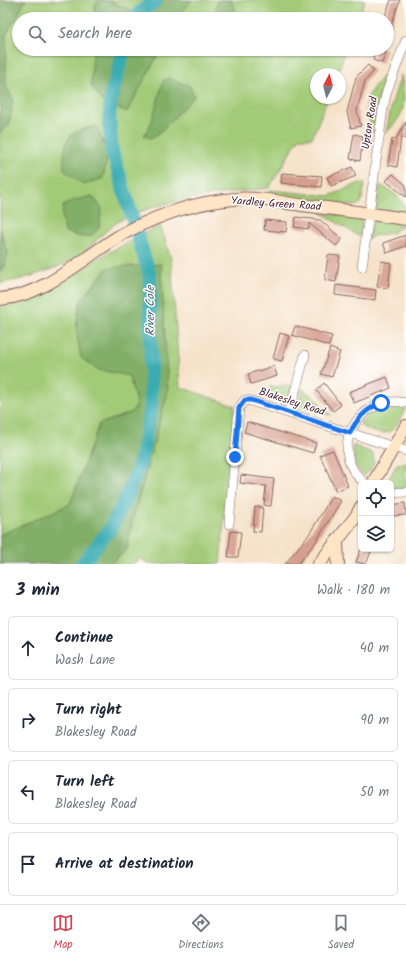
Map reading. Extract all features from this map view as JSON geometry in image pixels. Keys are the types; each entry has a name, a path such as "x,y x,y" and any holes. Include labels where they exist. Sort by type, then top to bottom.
{"street":[{"name":"Upton Road","path":"362,267 368,213 387,91 406,40"},
{"name":"Yardley Green Road","path":"0,299 22,294 57,278 126,233 147,222 177,210 205,202 236,199 286,203 406,219"},
{"path":"289,413 305,355"},
{"name":"Blakesley Road","path":"229,524 239,408 245,400 251,400 406,451"},
{"path":"362,480 356,474 351,465 348,445 350,433 358,418 372,407 390,401 406,403"},
{"path":"375,480 406,426"},
{"path":"394,493 406,492"},
{"path":"319,564 358,511"},
{"path":"336,542 338,564"}],"green space":[{"path":"0,0 365,0 361,12 12,12 12,56 343,56 339,68 310,68 310,104 326,104 312,138 299,138 269,188 193,198 154,207 136,213 116,223 73,260 42,273 0,283"},
{"path":"0,0 26,0 19,12 12,12 12,24 6,35 6,87 13,99 9,125 0,133"},
{"path":"99,0 107,1 135,11 150,7 159,0 192,0 183,12 94,12 95,5"},
{"path":"218,0 231,0 237,12 215,12"},
{"path":"93,56 157,56 127,112 103,102 91,86"},
{"path":"388,71 378,101 373,133 368,113 368,99 374,87"},
{"path":"401,75 404,93 403,107 401,114 386,133 392,103"},
{"path":"169,78 190,86 194,97 158,134 152,138 144,136 152,121 163,81"},
{"path":"96,126 108,153 103,178 84,185 64,170 64,151 68,139 72,135 86,128"},
{"path":"360,183 365,184 361,203 356,206 265,197 270,190 329,196"},
{"path":"380,185 398,197 404,205 406,215 380,211 376,208"},
{"path":"92,196 102,208 99,228 91,236 81,237 65,232 62,217 63,206 75,200"},
{"path":"320,212 360,218 362,222 360,237"},
{"path":"376,220 404,225 391,233 373,236 368,240 372,224"},
{"path":"160,225 171,259 180,387 235,406 220,564 149,564 140,558 133,564 0,564 0,306 33,299 102,256"},
{"path":"0,230 8,252 5,267 0,271"},
{"path":"161,264 168,392 132,522 127,550 110,564 0,564 0,535 70,504 99,424 130,413 137,406 129,376 99,370 81,358 76,328 80,301 107,268"},
{"path":"289,385 292,387 289,400 285,401 269,398 270,387"},
{"path":"302,389 317,399 325,411 331,415 298,405"},
{"path":"392,406 405,408 405,410 397,424 390,431 386,433 375,432 360,425 369,413 377,409"},
{"path":"353,445 372,453 374,463 369,472 366,474 363,475 358,468 353,453"},
{"path":"406,463 406,489 394,489 394,480 388,480 397,464"}],"building":[{"path":"391,0 400,0 394,17 394,12 387,12"},
{"path":"374,56 384,56 382,63 373,60"},
{"path":"368,65 374,71 365,81 357,111 361,126 351,128 347,112 356,77"},
{"path":"406,122 406,139 401,137 397,167 388,165 392,139 395,140"},
{"path":"354,134 363,136 360,161 350,159"},
{"path":"352,167 356,176 331,186 327,177"},
{"path":"282,173 322,176 321,187 281,183"},
{"path":"393,174 406,185 406,197 386,181"},
{"path":"296,217 320,220 342,239 336,246 309,223 309,229 294,227"},
{"path":"265,220 287,222 286,232 264,230"},
{"path":"406,235 406,246 387,253 383,243"},
{"path":"328,255 340,256 336,282 325,280"},
{"path":"381,261 391,263 388,288 377,287"},
{"path":"336,285 376,290 375,300 335,295"},
{"path":"295,326 332,336 329,346 292,335"},
{"path":"280,333 289,336 282,361 273,359"},
{"path":"330,348 340,352 332,377 321,374"},
{"path":"274,366 277,376 251,384 248,374"},
{"path":"387,377 391,388 354,403 349,392"},
{"path":"324,383 341,405 333,411 316,390"},
{"path":"247,422 316,443 313,453 244,432"},
{"path":"333,450 348,486 336,491 320,455"},
{"path":"241,475 274,479 271,506 264,505 266,486 240,483"},
{"path":"332,496 341,501 315,543 298,564 285,564 310,533"},
{"path":"405,503 406,515 394,516 394,505"},
{"path":"255,507 263,507 261,532 253,531"},
{"path":"231,531 241,532 238,557 228,557"},
{"path":"360,552 371,552 366,564 356,562"}],"waterway":[{"name":"River Cole","path":"140,12 156,0"},
{"name":"River Cole","path":"82,564 110,529 126,498 140,462 151,407 150,276 112,151 109,121 111,96 122,56"}],"route":[{"path":"235,457 239,408 245,400 251,400 350,433 358,418 364,412 381,403"}]}
